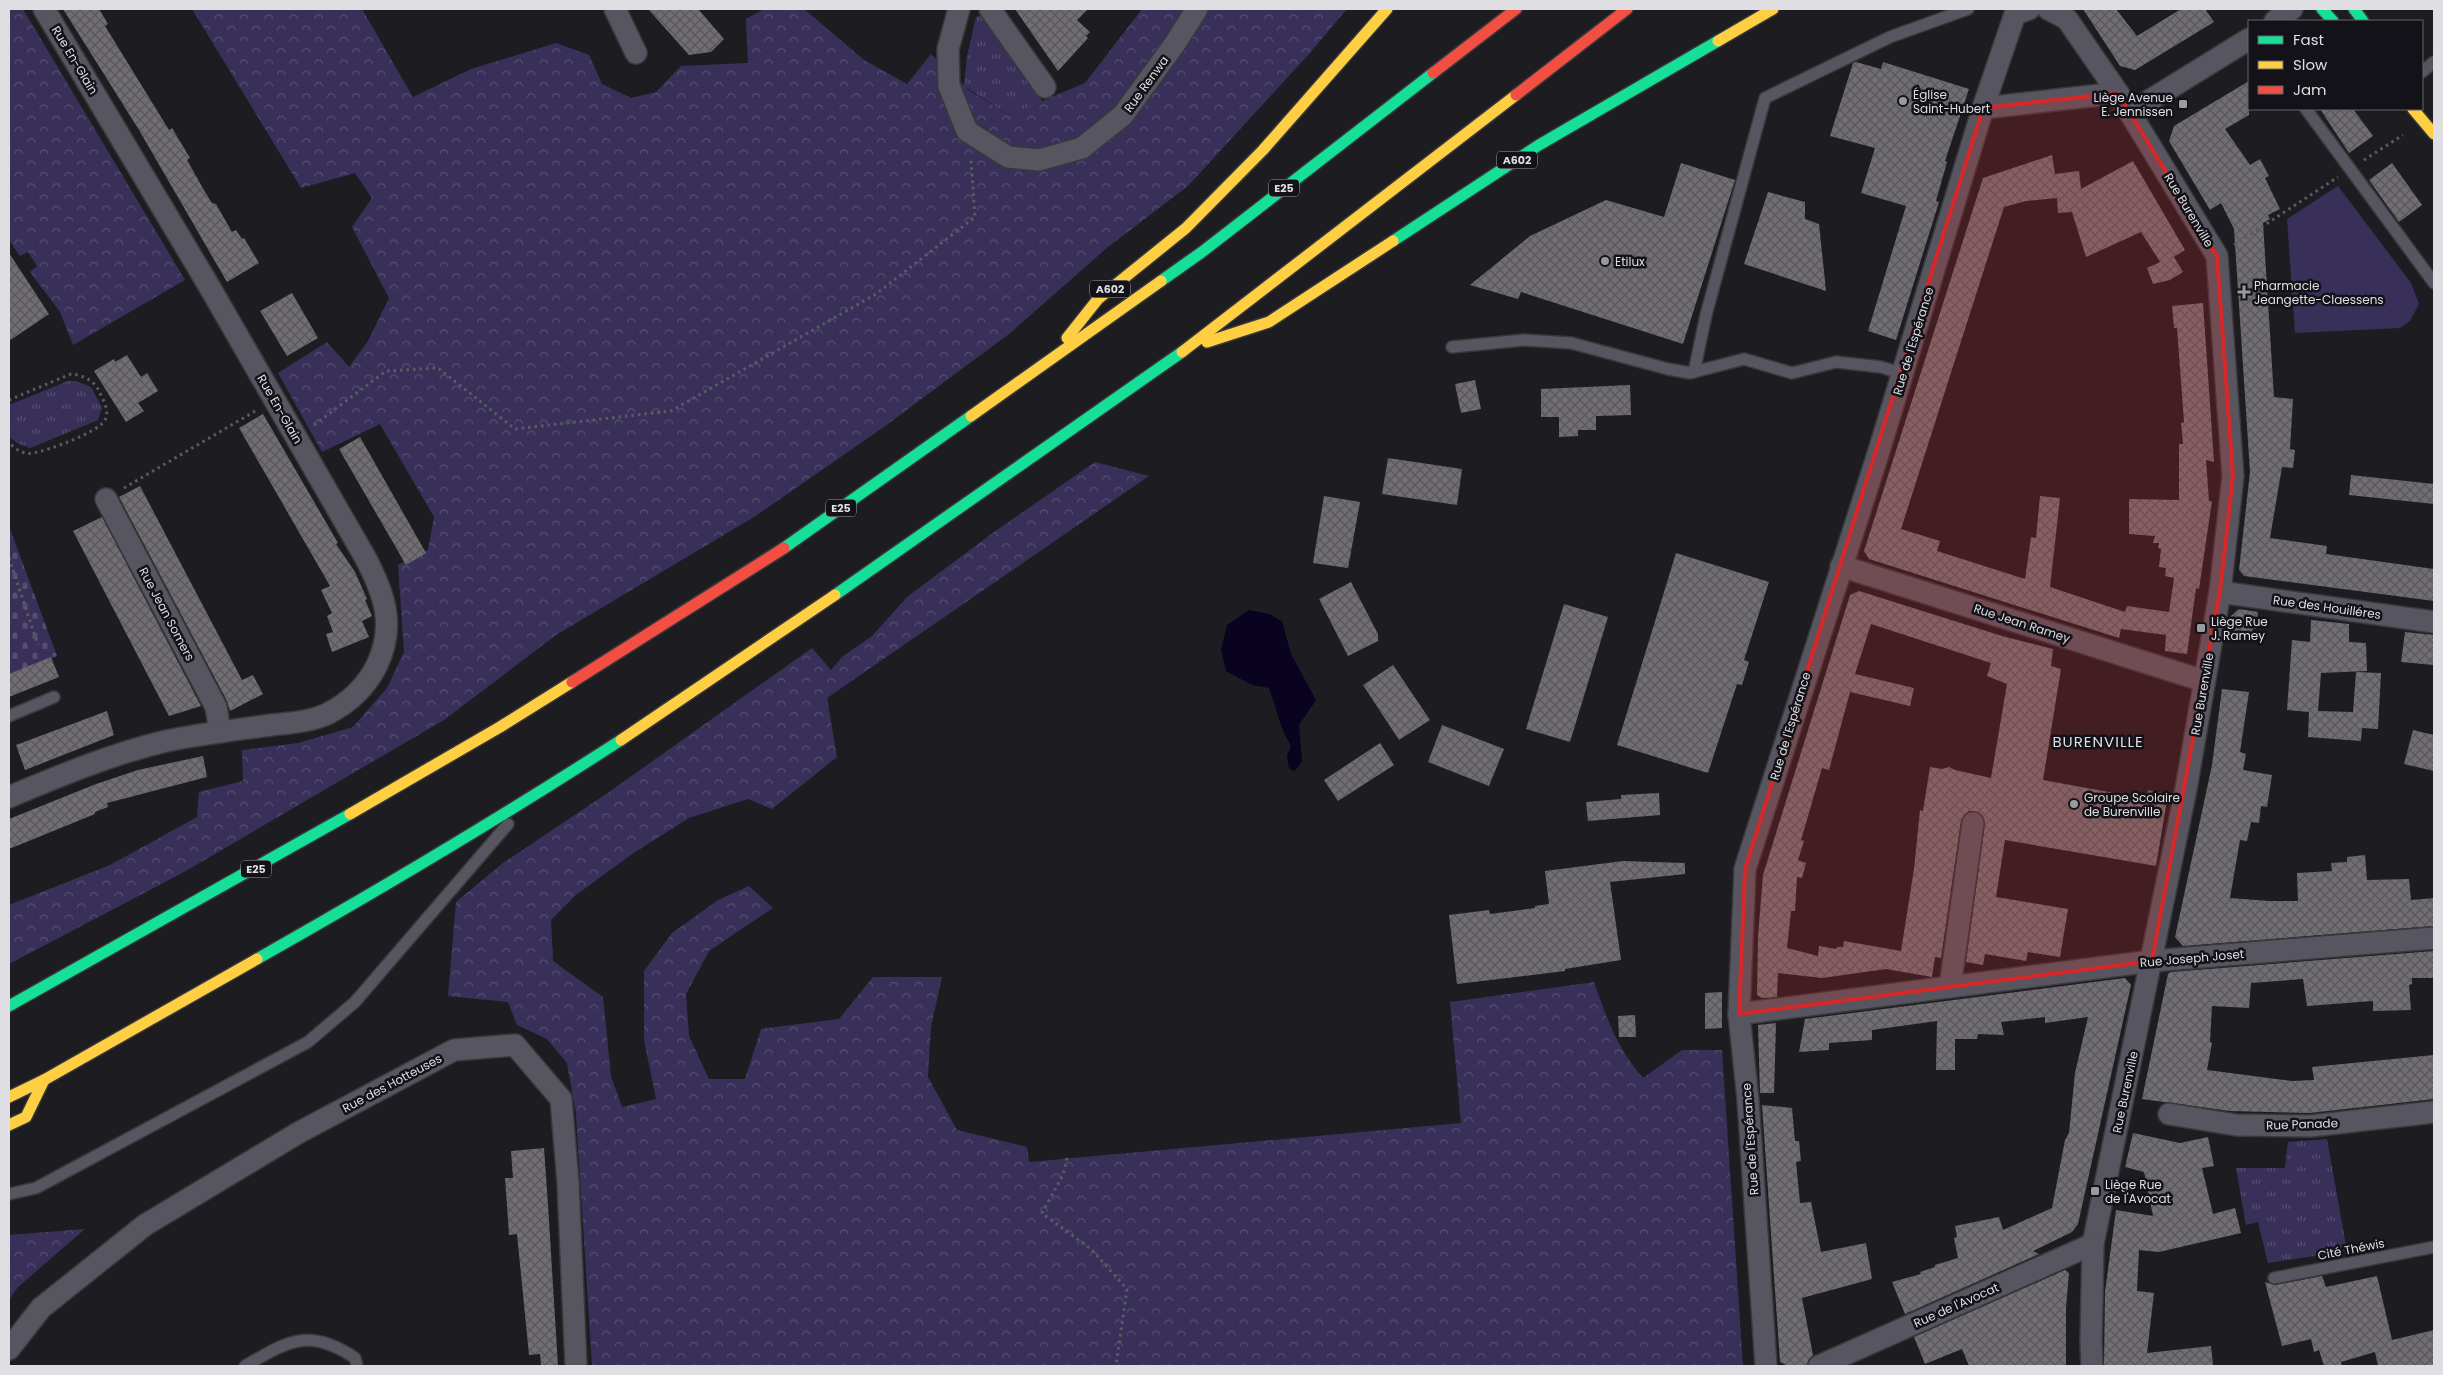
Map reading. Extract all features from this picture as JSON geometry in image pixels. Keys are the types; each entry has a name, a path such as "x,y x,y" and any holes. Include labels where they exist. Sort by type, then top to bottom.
{"main road":[{"name":"A602","path":"1048,363 1098,299 1198,216 1262,150 1387,9"},
{"name":"E25","path":"9,1006 269,862 500,727 779,552 1202,252 1516,9"},
{"path":"9,1097 44,1080 367,896 529,800 638,730 906,547 1185,350 1627,9"},
{"name":"A602","path":"1185,350 1268,322 1539,145 1773,9"},
{"path":"2322,9 2332,20"},
{"path":"2354,9 2361,20"},
{"path":"2414,110 2434,134"},
{"path":"9,1125 26,1117 44,1080"}],"street":[{"name":"Rue En-Glain","path":"9,797 111,757 162,742 287,723 325,715 357,694 371,677 381,657 386,636 387,609 381,587 160,201 44,9"},
{"path":"615,9 636,53"},
{"path":"959,9 948,49 948,86 967,131 970,133"},
{"path":"990,9 1045,87"},
{"name":"Rue Renwa","path":"970,133 1008,157 1039,160 1082,148 1123,115 1174,45 1197,9"},
{"name":"Rue Burenville","path":"2048,9 2067,19 2118,93 2217,256 2233,476 2220,592 2186,789 2093,1244 2090,1342 2092,1366"},
{"path":"2276,20 2292,9"},
{"name":"Rue de l'Espérance","path":"1766,1366 1748,1100 1739,1014 1745,869 1903,374 1983,108 2016,10"},
{"path":"2131,112 2248,40"},
{"path":"1983,108 2118,93"},
{"name":"Rue Jean Somers","path":"106,499 216,707 220,732"},
{"name":"Rue Jean Ramey","path":"1841,566 2204,681"},
{"name":"Rue des Houilléres","path":"2220,592 2434,622"},
{"path":"1950,987 1973,823"},
{"name":"Rue Joseph Joset","path":"1739,1014 2152,961 2434,938"},
{"name":"Rue des Hotteuses","path":"9,1349 41,1308 145,1225 311,1126 454,1050 515,1045 561,1100 568,1183 576,1366"},
{"name":"Rue Panade","path":"2169,1114 2236,1125 2311,1126 2434,1112"},
{"name":"Rue de l'Avocat","path":"1819,1366 2093,1244"}],"lane":[{"path":"1694,372 1706,315 1765,98 1890,37 1968,9"},
{"path":"2423,71 2434,62"},
{"path":"2307,110 2434,283"},
{"path":"1452,347 1524,340 1571,343 1668,369 1694,372 1744,359 1792,372 1836,362 1881,368 1903,374"},
{"path":"9,716 54,697"},
{"path":"9,1194 36,1188 308,1042 354,1002 529,800"},
{"name":"Cité Théwis","path":"2274,1278 2434,1247"},
{"path":"245,1366 284,1344 304,1339 337,1346 355,1358 357,1366"}],"path":[{"path":"297,438 386,372 438,368 515,429 671,412 876,294 975,217 970,133"},
{"path":"2217,256 2400,137"},
{"path":"9,400 71,374 80,375 96,386 108,410 105,420 99,427 85,435 32,453 20,452 9,443"},
{"path":"106,499 246,417"},
{"path":"9,558 38,645"},
{"path":"1067,1158 1062,1175 1042,1213 1092,1250 1127,1289 1116,1366"}],"highlighted area":[{"path":"2118,93 2217,256 2233,476 2220,592 2152,961 1739,1014 1745,869 1983,108"}],"green space":[{"path":"9,9 23,9 185,280 73,345 60,312 30,272 37,266 28,252 20,256 9,240"},
{"path":"192,9 362,9 413,97 471,69 556,43 589,55 602,84 631,98 656,92 681,66 748,63 746,19 764,9 804,9 864,60 907,84 931,54 970,91 1009,115 1085,83 1142,9 1347,9 1309,54 1188,186 1108,247 1009,334 881,429 754,517 556,635 444,720 184,872 9,964 9,905 110,865 197,817 199,792 243,781 242,750 298,743 353,727 387,688 404,652 398,565 428,550 434,517 380,424 322,452 278,373 327,342 349,367 368,341 389,298 352,227 372,198 355,173 301,188"},
{"path":"981,15 1043,102 1009,115 964,86 967,56 976,17"},
{"path":"2338,186 2411,283 2419,304 2410,321 2400,328 2295,333 2287,219"},
{"path":"68,381 76,381 91,387 102,408 98,420 30,448 19,444 9,437 9,405"},
{"path":"1095,462 1149,476 827,698 837,757 772,809 748,799 689,818 632,854 576,895 551,920 553,961 603,997 611,1076 622,1107 656,1099 644,1040 644,971 672,933 718,900 749,886 773,908 709,951 686,994 689,1036 709,1079 745,1079 761,1029 839,1019 873,977 942,977 931,1027 928,1077 957,1130 1027,1147 1029,1162 1461,1123 1450,1002 1594,982 1608,1020 1620,1045 1643,1078 1682,1050 1722,1050 1743,1366 592,1366 576,1114 567,1063 547,1039 517,1025 508,1002 448,996 456,902 503,863 609,792 812,648 831,670 842,657 872,636 907,597 994,532"},
{"path":"9,526 57,656 9,674"},
{"path":"2327,1139 2347,1251 2268,1263 2258,1222 2246,1225 2236,1168 2285,1168 2288,1142"},
{"path":"85,1229 18,1287 9,1300 9,1235"}],"shaded area":[{"path":"1249,610 1269,614 1282,621 1291,654 1316,700 1299,725 1302,761 1295,771 1289,769 1287,756 1291,746 1283,731 1269,688 1252,685 1226,671 1221,650 1227,625"}],"building":[{"path":"63,9 99,9 108,24 105,26 169,130 172,128 190,158 187,160 205,192 212,203 216,204 232,232 236,230 242,239 244,238 259,263 227,282 139,130"},
{"path":"648,9 698,9 724,39 711,52 689,55"},
{"path":"1015,9 1088,9 1077,20 1090,32 1086,36 1088,38 1058,71"},
{"path":"2083,9 2116,9 2137,36 2181,9 2205,9 2214,22 2135,70 2120,66"},
{"path":"1856,62 1881,69 1883,62 1969,89 1945,161 1947,162 1936,201 1939,202 1896,340 1868,331 1906,206 1861,193 1875,148 1830,136 1853,63"},
{"path":"2248,82 2249,115 2225,129 2250,165 2260,159 2269,176 2265,178 2280,209 2268,215 2270,219 2263,223 2274,397 2293,399 2290,449 2295,450 2293,468 2282,467 2270,538 2327,546 2326,554 2434,569 2434,601 2244,576 2239,570 2250,472 2234,229 2221,203 2210,210 2169,141 2174,126"},
{"path":"2321,110 2354,110 2373,136 2349,153"},
{"path":"2052,155 2055,174 2079,171 2081,189 2133,161 2185,250 2172,258 2174,257 2183,272 2170,280 2153,284 2147,268 2160,262 2141,232 2086,257 2072,212 2058,213 2057,198 2026,201 2004,207 1901,529 1940,541 1937,551 2025,579 2031,537 2036,538 2040,496 2060,498 2050,587 2125,612 2127,606 2169,612 2174,578 2165,576 2166,568 2159,567 2161,549 2158,548 2159,543 2153,543 2155,536 2129,534 2129,499 2179,500 2179,444 2183,444 2181,423 2184,422 2177,328 2174,328 2172,306 2203,303 2214,462 2206,460 2209,501 2212,501 2199,589 2196,588 2187,654 2165,651 2166,635 2121,629 2119,638 1869,559 1864,551 1983,178"},
{"name":"Etilux","path":"1681,163 1735,180 1683,344 1521,292 1518,299 1470,285 1530,236 1606,200 1664,217"},
{"path":"2392,163 2422,205 2399,222 2369,180"},
{"path":"1768,192 1805,202 1805,219 1819,224 1826,291 1744,264"},
{"path":"9,253 49,314 9,341"},
{"path":"292,293 318,338 287,356 260,311"},
{"path":"127,355 141,377 147,373 158,391 138,403 144,411 126,422 94,371 114,359 115,362"},
{"path":"1475,380 1481,409 1461,413 1455,384"},
{"path":"1630,385 1631,415 1596,416 1596,430 1578,430 1578,436 1559,437 1559,417 1541,417 1541,389"},
{"path":"263,414 338,543 336,544 355,572 372,616 362,621 369,637 332,652 326,634 333,632 327,616 332,613 321,590 330,586 239,428"},
{"path":"360,437 426,553 406,565 339,449"},
{"path":"1388,458 1462,469 1457,505 1382,494"},
{"path":"2351,475 2434,484 2434,504 2349,495"},
{"path":"140,486 242,680 253,675 263,694 230,711 227,701 119,497"},
{"path":"1324,496 1360,502 1348,568 1313,563"},
{"path":"102,517 201,706 169,716 73,531"},
{"path":"1676,553 1769,582 1744,660 1749,662 1742,685 1737,684 1708,773 1617,745"},
{"path":"1351,582 1378,634 1378,641 1348,656 1319,599"},
{"path":"1859,591 2002,636 2053,649 2051,666 2061,669 2043,780 2147,799 2148,790 2168,794 2156,866 2005,840 1996,897 2068,909 2060,957 2028,952 2026,961 1985,954 1983,965 1966,962 1985,824 1980,813 1969,811 1961,821 1941,958 1935,957 1932,977 1886,969 1822,978 1778,973 1777,997 1762,998 1757,995 1758,936 1763,875 1850,595","holes":["1871,624 1991,663 1987,676 2007,684 1991,778 1949,767 1942,769 1930,767 1923,811 1920,810 1914,869 1901,951 1844,941 1843,947 1837,947 1836,949 1819,946 1818,956 1787,948 1791,911 1795,911 1797,877 1802,878 1806,863 1798,860 1804,841 1801,840 1822,768 1829,770 1850,692 1910,706 1914,688 1855,674"]},
{"path":"1564,604 1608,617 1570,742 1526,729"},
{"path":"2239,609 2258,612 2256,629 2253,628 2251,638 2229,636 2231,616"},
{"path":"2311,620 2349,624 2349,642 2366,643 2367,671 2321,673 2318,711 2353,712 2356,672 2381,673 2378,729 2362,728 2361,741 2308,737 2309,712 2287,710 2292,640 2310,642"},
{"path":"2405,632 2434,635 2434,665 2401,662"},
{"path":"51,657 59,677 9,697 9,674"},
{"path":"1393,665 1430,720 1399,740 1363,685"},
{"path":"2222,689 2249,692 2240,752 2246,754 2243,770 2272,775 2267,807 2261,806 2259,823 2251,822 2247,841 2240,840 2230,898 2298,901 2297,873 2332,871 2331,863 2347,862 2347,857 2365,855 2367,880 2409,879 2411,900 2434,898 2434,926 2183,946 2175,937 2212,765"},
{"path":"107,711 114,735 25,770 16,745"},
{"path":"1442,725 1504,749 1489,786 1428,762"},
{"path":"2413,730 2434,735 2434,771 2404,764"},
{"path":"1380,743 1394,765 1338,801 1324,780"},
{"path":"203,756 207,777 107,803 108,807 95,812 95,814 9,849 9,819 96,784 138,770"},
{"path":"1659,793 1660,815 1588,821 1586,802 1621,799 1621,795"},
{"path":"1623,861 1685,863 1685,874 1610,882 1621,960 1565,969 1565,971 1457,984 1449,915 1489,910 1490,914 1535,908 1535,906 1549,904 1545,871"},
{"path":"2434,951 2434,978 2412,978 2412,984 2409,985 2411,1010 2373,1011 2373,1001 2307,1006 2303,979 2251,983 2249,1008 2212,1006 2210,1042 2212,1043 2207,1070 2292,1081 2314,1080 2312,1067 2434,1055 2434,1099 2310,1113 2230,1111 2142,1099 2168,974 2171,972"},
{"path":"2125,978 2131,985 2078,1224 2072,1232 2033,1251 2039,1254 1905,1314 1892,1282 1921,1274 1920,1272 1935,1267 1935,1265 1958,1258 1954,1238 1957,1237 1955,1226 1999,1217 2003,1230 2052,1208 2065,1140 2069,1133 2075,1073 2088,1017 2045,1023 2045,1017 2001,1022 2004,1035 1978,1034 1977,1039 1955,1039 1955,1070 1936,1070 1937,1021 1872,1030 1872,1040 1829,1043 1829,1050 1799,1052 1805,1019"},
{"path":"1722,992 1722,1028 1705,1029 1705,993"},
{"path":"1635,1015 1636,1037 1619,1037 1618,1016"},
{"path":"1776,1023 1774,1093 1760,1093 1758,1025"},
{"path":"1762,1105 1792,1108 1795,1141 1799,1141 1801,1161 1796,1162 1800,1203 1811,1202 1821,1252 1866,1243 1872,1279 1802,1298 1813,1355 1809,1359 1807,1366 1788,1366 1780,1362"},
{"path":"2133,1133 2180,1143 2208,1137 2214,1166 2202,1168 2213,1214 2235,1208 2241,1233 2159,1252 2139,1250 2137,1291 2154,1293 2147,1353 2211,1346 2213,1365 2104,1366 2105,1292 2116,1210 2153,1216 2144,1172 2125,1167"},
{"path":"544,1148 558,1366 541,1366 540,1354 529,1355 517,1234 509,1235 505,1178 513,1178 511,1151"},
{"path":"2065,1270 2069,1273 2066,1308 2066,1366 1969,1366 1962,1349 1925,1364 1914,1337"},
{"path":"2322,1276 2326,1287 2377,1276 2392,1340 2434,1330 2434,1366 2378,1366 2375,1352 2341,1362 2342,1366 2324,1366 2319,1350 2314,1352 2311,1339 2282,1346 2265,1282 2275,1285"}],"traffic: fast":[{"path":"2322,9 2332,20"},
{"path":"2354,9 2362,20"},
{"path":"1393,241 1539,145 1718,41"},
{"path":"1161,281 1202,252 1433,73"},
{"path":"835,595 1182,352"},
{"path":"784,548 971,416"},
{"path":"257,959 441,852 621,740"},
{"path":"9,1006 350,814"}],"traffic: slow":[{"path":"1067,338 1098,299 1186,228 1263,150 1387,9"},
{"path":"1718,41 1773,9"},
{"path":"1182,352 1516,95"},
{"path":"2414,110 2434,134"},
{"path":"1207,342 1269,322 1393,241"},
{"path":"971,416 1161,281"},
{"path":"621,740 835,595"},
{"path":"350,814 500,727 572,682"},
{"path":"9,1097 44,1080 257,959"},
{"path":"9,1125 26,1117 44,1080"}],"traffic: jam":[{"path":"1433,73 1516,9"},
{"path":"1516,95 1627,9"},
{"path":"572,682 784,548"}],"place":[{"name":"Église Saint-Hubert","path":"1903,101"},
{"name":"Liège Avenue E. Jennissen","path":"2183,104"},
{"name":"Etilux","path":"1605,261"},
{"name":"Pharmacie Jeangette-Claessens","path":"2244,292"},
{"name":"Liège Rue J. Ramey","path":"2201,628"},
{"name":"Groupe Scolaire de Burenville","path":"2074,804"},
{"name":"Liège Rue de l'Avocat","path":"2095,1191"}],"district":[{"name":"BURENVILLE","path":"2098,741"}]}
